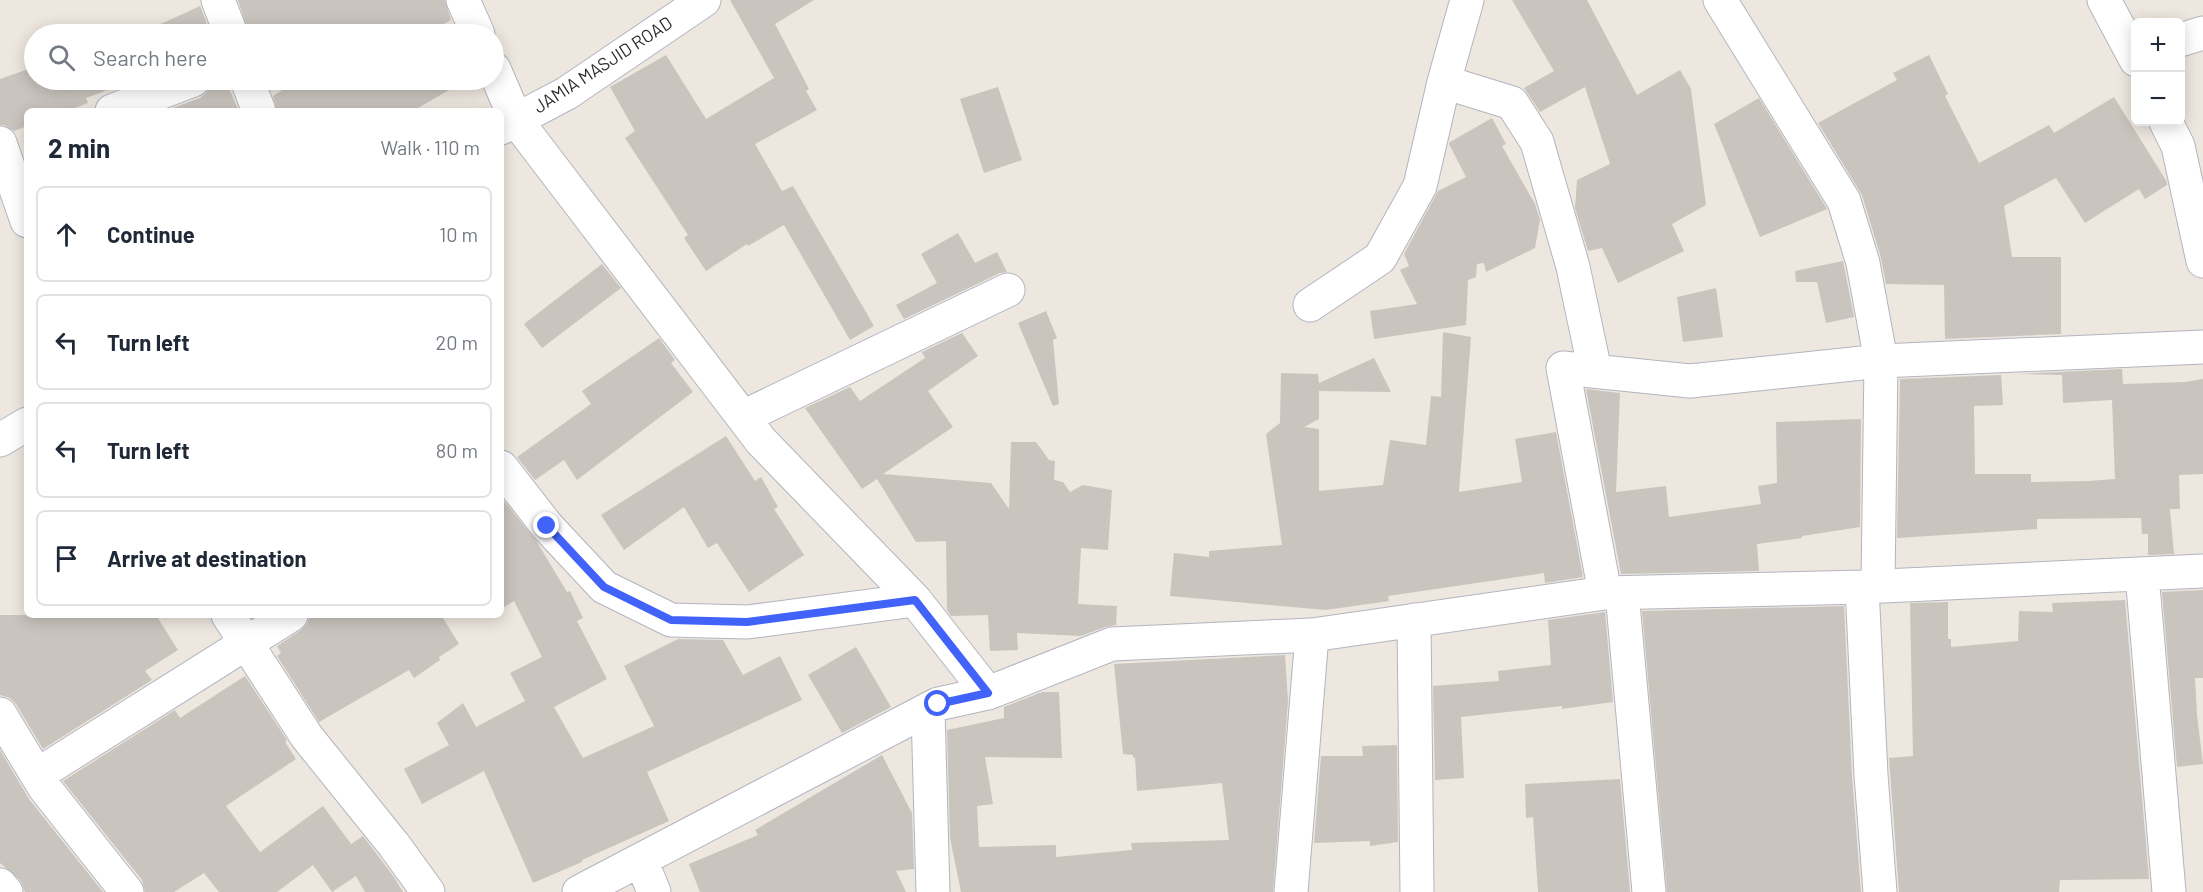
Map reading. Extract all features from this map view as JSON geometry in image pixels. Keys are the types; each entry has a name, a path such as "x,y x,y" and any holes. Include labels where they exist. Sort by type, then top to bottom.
{"street":[{"path":"218,0 227,24"},
{"path":"463,0 474,24"},
{"name":"JAMIA MASJID ROAD","path":"508,124 567,93 704,0"},
{"path":"1310,305 1380,258 1420,186 1444,82 1467,0"},
{"path":"1720,0 1844,201 1863,263 1881,361 1870,586 1871,775 1880,892"},
{"path":"2104,0 2131,49"},
{"path":"2185,39 2203,33"},
{"path":"1444,82 1512,104 1538,142 1573,267 1595,371"},
{"path":"120,108 167,90"},
{"path":"251,90 258,108"},
{"path":"499,90 504,108"},
{"path":"504,108 508,124 761,441 915,600 988,693"},
{"path":"2168,126 2195,181 2203,261"},
{"path":"10,147 24,208"},
{"path":"743,417 1008,290"},
{"path":"1649,892 1614,593 1563,368 1690,381 1881,361 2203,347"},
{"path":"0,440 24,426"},
{"path":"505,480 604,587 671,620 747,622 915,600"},
{"path":"579,892 938,704 988,693 1112,644 1312,635 1614,593 1870,586 2203,571"},
{"path":"2142,574 2169,892"},
{"path":"230,618 307,737 394,845 428,892"},
{"path":"37,775 286,618"},
{"path":"1414,620 1417,892"},
{"path":"1291,892 1312,635"},
{"path":"928,710 933,892"},
{"path":"0,714 44,787 127,892"},
{"path":"640,860 654,892"},
{"path":"0,885 6,892"}],"building":[{"path":"238,0 445,0 451,20 444,24 246,24"},
{"path":"730,0 814,0 775,24 809,89 806,91 817,110 755,144 782,191 793,186 874,326 850,340 784,225 748,246 747,244 706,271 684,238 688,235 625,138 635,131 610,87 666,55 706,119 774,78"},
{"path":"1512,0 1587,0 1637,95 1680,70 1691,89 1706,205 1672,224 1684,251 1618,283 1602,248 1588,251 1575,208 1577,180 1610,164 1585,87 1540,112 1524,88 1554,71"},
{"path":"200,6 207,24 161,24"},
{"path":"1929,55 1948,94 1945,96 1979,163 2049,125 2054,133 2114,97 2167,185 2145,199 2139,189 2085,223 2056,178 2004,206 2012,257 2061,257 2061,334 1945,339 1944,285 1886,284 1881,258 1862,195 1818,123 1897,80 1893,73"},
{"path":"24,71 24,90 107,90 86,98 88,103 75,108 24,108 24,127 14,131 0,125 0,79"},
{"path":"998,87 1022,160 984,173 960,99"},
{"path":"208,90 230,90 238,108 173,108 200,98"},
{"path":"282,90 449,90 418,108 276,108 273,96"},
{"path":"1759,98 1827,209 1760,237 1714,124"},
{"path":"1492,118 1506,144 1502,146 1535,204 1540,220 1535,248 1486,272 1484,263 1477,264 1476,277 1468,280 1466,325 1374,339 1370,311 1417,304 1400,270 1409,266 1404,254 1438,191 1466,177 1450,142"},
{"path":"958,233 975,263 997,252 1007,272 1000,273 904,319 896,305 937,283 921,254"},
{"path":"1843,261 1854,317 1826,323 1817,282 1796,282 1795,271"},
{"path":"602,264 621,288 542,348 524,324"},
{"path":"1716,288 1723,337 1683,342 1677,297"},
{"path":"1046,311 1057,338 1053,340 1059,404 1053,406 1018,323"},
{"path":"1443,332 1471,337 1459,492 1522,482 1515,439 1556,432 1583,577 1545,583 1544,573 1388,596 1389,601 1326,610 1170,596 1174,553 1209,557 1209,551 1282,545 1266,434 1280,423 1281,373 1318,374 1319,383 1374,358 1391,392 1319,391 1319,419 1304,427 1319,429 1319,491 1383,485 1390,440 1426,445 1431,396 1441,397"},
{"path":"962,333 978,356 928,391 953,427 883,474 991,483 1009,509 1011,442 1036,442 1049,460 1055,461 1054,480 1063,482 1070,492 1083,485 1112,490 1108,550 1081,548 1078,604 1117,606 1116,625 1081,636 1017,633 1018,650 990,651 988,615 951,616 947,610 946,541 916,542 877,479 862,489 805,408 850,387 860,401 925,358 922,352"},
{"path":"659,338 675,360 671,363 693,392 577,480 564,460 535,480 517,457 591,404 582,391"},
{"path":"2122,369 2123,384 2185,382 2203,379 2203,474 2179,475 2180,509 2170,509 2174,554 2148,555 2148,534 2142,534 2141,518 2037,519 2037,529 1897,538 1900,379 2001,375 2003,405 1974,406 1975,474 2031,474 2031,482 2088,481 2115,479 2112,400 2063,403 2062,375 2018,374"},
{"path":"1586,389 1620,393 1616,492 1666,486 1669,517 1761,504 1758,486 1777,483 1776,422 1861,419 1860,527 1757,544 1759,571 1621,574"},
{"path":"726,436 755,481 761,477 778,507 774,509 804,555 749,592 717,543 708,548 684,507 624,550 601,515"},
{"path":"504,501 537,542 567,592 570,591 583,618 577,621 607,679 554,707 583,758 654,726 624,666 678,639 723,640 743,675 780,656 802,700 647,772 669,821 533,883 484,771 422,804 404,769 449,745 437,723 463,703 476,727 525,701 510,673 542,657 514,601 504,607"},
{"path":"2203,590 2203,678 2195,678 2203,764 2177,767 2162,592"},
{"path":"2125,600 2149,879 2060,880 2059,892 1899,892 1889,758 1913,756 1910,603 1948,602 1948,639 1951,639 1951,647 2018,641 2019,611 2053,612 2052,603"},
{"path":"1844,606 1852,776 1861,892 1667,892 1642,611"},
{"path":"1605,612 1613,702 1562,709 1562,706 1461,717 1464,778 1435,780 1433,686 1499,681 1498,671 1551,665 1548,620"},
{"path":"0,615 24,615 24,618 158,618 178,650 145,671 152,680 43,749 16,704 10,698 0,695"},
{"path":"309,618 443,618 459,644 414,678 409,670 319,722 277,656 281,653 277,646 307,624"},
{"path":"856,647 891,707 842,733 808,675"},
{"path":"1285,655 1288,701 1273,892 961,892 950,838 947,730 1004,718 1004,707 1042,692 1059,692 1062,758 985,757 993,804 977,806 979,847 1056,845 1056,857 1132,850 1131,843 1229,840 1222,783 1137,791 1135,757 1123,754 1114,664"},
{"path":"245,676 287,740 285,742 296,759 226,806 260,852 323,806 351,844 363,836 403,892 365,892 356,876 332,892 313,865 277,892 219,892 204,873 174,892 145,892 142,880 63,781 175,710 180,718"},
{"path":"1397,745 1398,842 1370,846 1370,841 1314,843 1321,756 1363,756 1362,746"},
{"path":"0,750 29,799 103,892 25,892 20,880 0,863"},
{"path":"882,755 912,813 914,869 896,871 906,892 700,892 689,864 758,835 755,830"},
{"path":"1620,779 1630,892 1538,892 1533,817 1526,818 1525,784"}],"route":[{"path":"547,526 604,587 671,620 747,622 915,600 988,693 938,704"}]}
